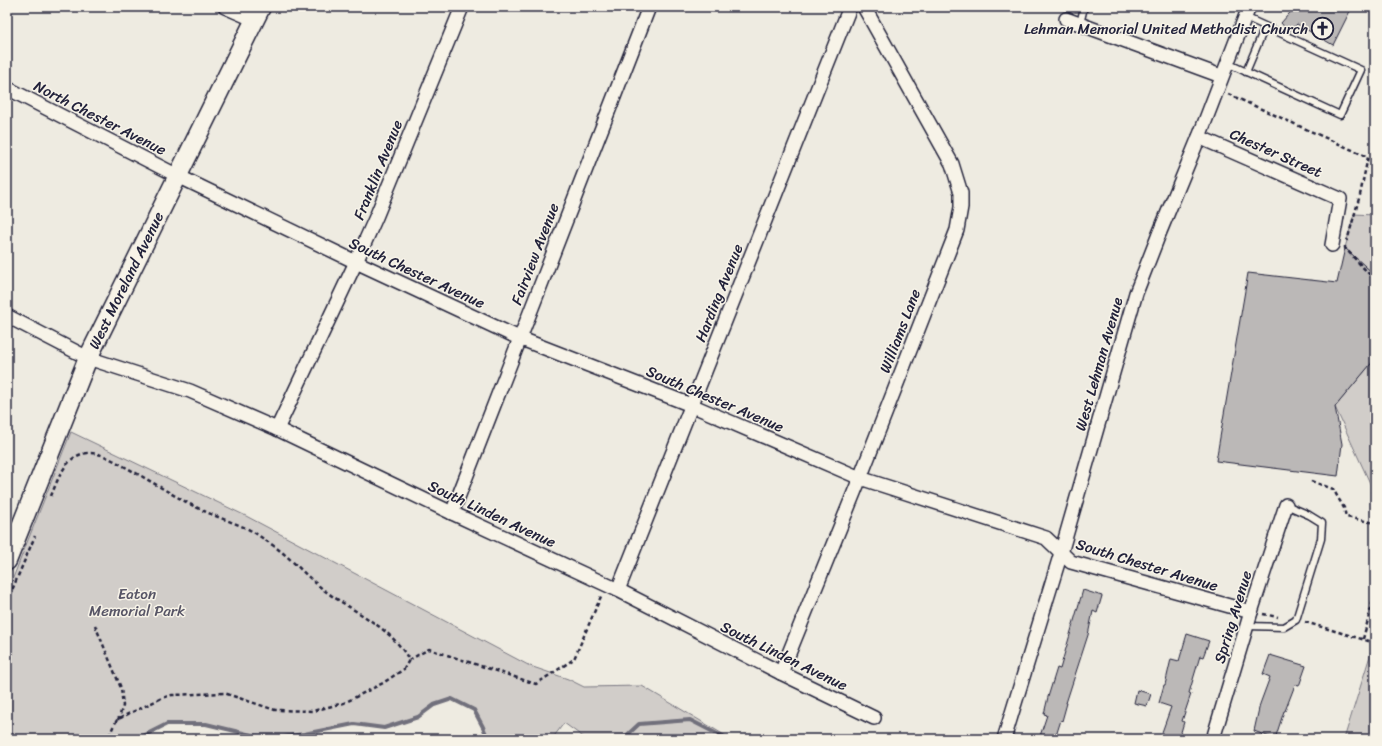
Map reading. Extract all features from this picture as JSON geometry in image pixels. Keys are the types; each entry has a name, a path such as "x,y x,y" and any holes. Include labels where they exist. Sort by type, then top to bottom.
{"street":[{"path":"225,7 258,13"},
{"name":"Franklin Avenue","path":"277,429 376,217 462,7"},
{"name":"Fairview Avenue","path":"452,513 649,7"},
{"name":"Harding Avenue","path":"612,588 691,405 850,7"},
{"name":"Williams Lane","path":"780,673 860,478 957,230 961,208 961,193 952,164 864,7"},
{"name":"West Lehman Avenue","path":"1004,739 1061,553 1136,293 1247,12"},
{"name":"West Moreland Avenue","path":"9,552 88,358 258,13"},
{"path":"1066,19 1219,82"},
{"name":"North Chester Avenue","path":"7,88 178,176"},
{"name":"Chester Street","path":"1198,137 1340,199 1332,245"},
{"name":"South Chester Avenue","path":"178,176 356,262 519,338 691,405 860,478 1046,538 1071,562 1251,612"},
{"name":"South Linden Avenue","path":"7,316 88,358 190,391 277,429 612,588 780,673 874,718"},
{"name":"Spring Avenue","path":"1213,739 1251,612 1286,505"}],"lane":[{"path":"1080,24 1084,7"},
{"path":"1226,63 1340,115 1361,70 1265,26 1247,12"},
{"path":"1246,72 1265,26"},
{"path":"1247,626 1284,627 1296,620 1321,539 1322,523 1309,515 1286,505"}],"path":[{"path":"1219,82 1368,157 1360,195 1345,248 1370,275"},
{"path":"49,499 61,473 68,463 76,457 88,453 95,453 112,460 203,510 247,529 273,545 318,586 346,606 378,625 401,647 409,660"},
{"path":"1311,481 1333,489 1344,508 1346,517 1375,523"},
{"path":"7,602 35,535"},
{"path":"108,739 112,727 118,720 126,715 162,698 182,694 224,693 275,710 314,711 344,703 383,683 404,669 409,660 429,649 536,684 574,659 612,588"},
{"path":"1363,640 1375,593"},
{"path":"1251,612 1296,620 1375,643"},
{"path":"95,625 121,688 123,706 118,720"},
{"path":"7,633 7,650"}],"green space":[{"path":"1354,214 1375,215 1375,278 1345,248"},
{"path":"1375,359 1375,494 1335,407"},
{"name":"Eaton Memorial Park","path":"71,432 246,516 530,666 568,679 584,687 642,686 731,739 586,739 564,723 552,739 488,739 474,710 452,699 434,705 418,717 384,728 354,724 270,739 206,724 167,724 137,739 7,739 7,593"},
{"path":"1374,643 1375,739 1344,739"}],"building":[{"name":"Lehman Memorial United Methodist Church","path":"1295,7 1352,7 1333,45 1297,24 1289,32 1281,23"},
{"path":"1345,248 1375,275 1375,359 1335,407 1342,444 1338,476 1216,461 1248,273 1337,283"},
{"path":"1083,590 1102,596 1097,613 1093,611 1088,635 1066,703 1062,721 1061,720 1055,739 1039,739 1047,715 1044,714 1048,697 1057,668 1060,669"},
{"path":"1187,634 1209,641 1203,657 1200,656 1189,693 1191,694 1182,721 1184,722 1179,739 1176,739 1161,735 1171,707 1159,703 1171,659 1179,661"},
{"path":"1270,655 1306,666 1299,686 1295,685 1284,711 1275,739 1254,731 1260,704 1270,677 1263,674"},
{"path":"1137,690 1151,694 1147,706 1134,703"}],"waterway":[{"path":"270,739 354,724 384,728 418,717 434,705 452,699 474,710 488,739"},
{"path":"623,739 639,724 690,720 727,739"},
{"path":"137,739 167,724 206,724 268,739"}],"place":[{"name":"Lehman Memorial United Methodist Church","path":"1323,29"}]}
